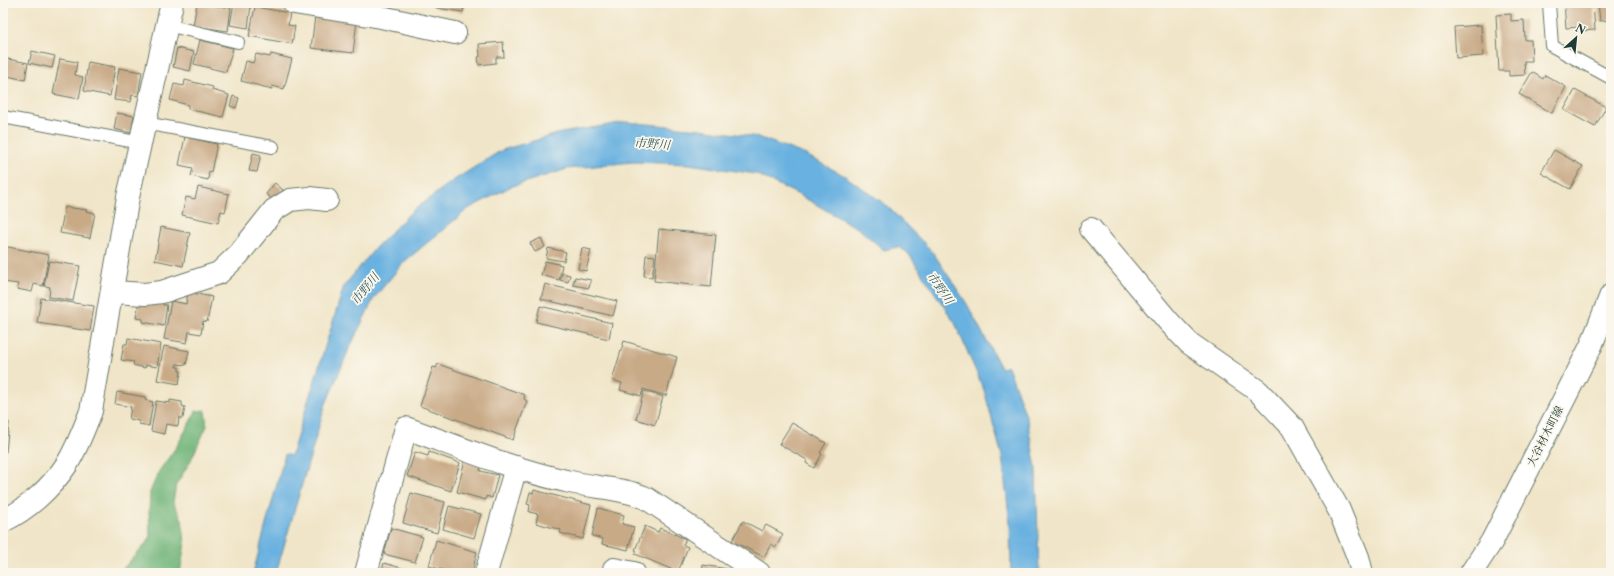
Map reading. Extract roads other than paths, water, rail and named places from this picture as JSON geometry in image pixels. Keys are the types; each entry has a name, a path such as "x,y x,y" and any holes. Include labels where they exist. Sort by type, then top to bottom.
{"street":[{"path":"3,521 18,514 48,488 67,464 91,411 128,197 172,3"},
{"path":"294,3 380,17 455,34"},
{"path":"112,292 145,294 162,292 219,273 240,254 274,210 290,200 310,198 327,200"},
{"path":"1091,229 1189,343 1258,391 1292,427 1339,510 1358,557 1362,573"},
{"name":"大谷材木町線","path":"1471,573 1492,541 1588,353 1611,295"},
{"path":"366,573 406,428 516,467 566,482 631,491 646,498 758,573"},
{"path":"486,573 516,467"}],"lane":[{"path":"1549,3 1552,46 1611,78"},
{"path":"167,25 238,42"},
{"path":"3,117 273,147"}],"water":[{"name":"市野川","path":"626,122 700,129 758,137 806,155 845,176 885,204 932,251 967,304 1001,368 1008,366 1027,419 1036,468 1039,573 1011,573 1010,524 1002,456 984,390 955,323 908,253 899,247 884,250 859,229 803,197 756,174 689,164 632,162 567,169 510,187 468,209 404,262 374,298 349,349 325,406 276,573 253,573 285,454 291,456 344,286 377,246 411,212 454,180 502,150 561,133"}]}
